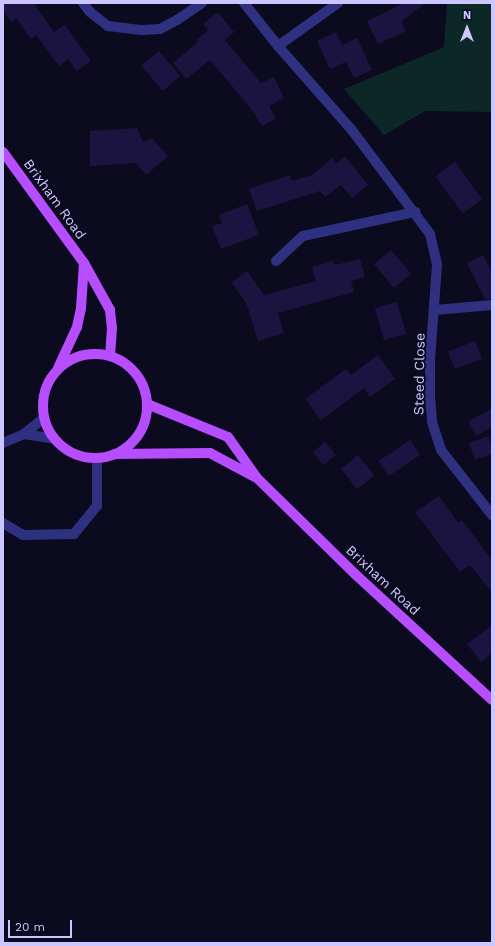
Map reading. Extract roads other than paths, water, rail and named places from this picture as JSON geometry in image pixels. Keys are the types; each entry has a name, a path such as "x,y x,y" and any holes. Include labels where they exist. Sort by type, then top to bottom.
{"main road":[{"name":"Brixham Road","path":"3,152 84,262 110,310 112,328 110,356"},
{"name":"Brixham Road","path":"57,370 76,357 99,354 120,360 136,374 144,388 147,404 144,422 134,439 125,448 113,454 97,458 72,452 55,439 44,418 43,405 45,392 77,327 81,308 84,262"},
{"name":"Brixham Road","path":"147,404 228,437 257,478 355,574 492,700"},
{"name":"Brixham Road","path":"113,454 210,452 257,478"}],"street":[{"path":"83,3 90,12 108,26 142,30 160,29 177,20 202,3"},
{"name":"Steed Close","path":"244,3 278,46 351,129 415,212 430,234 437,265 435,310 430,360 432,422 441,450 492,515"},
{"path":"278,46 338,3"},
{"path":"276,261 303,236 415,212"},
{"path":"435,310 492,305"},
{"path":"3,443 24,434 44,418"},
{"path":"24,434 55,439"},
{"path":"3,523 22,535 74,534 97,506 97,458"}]}
